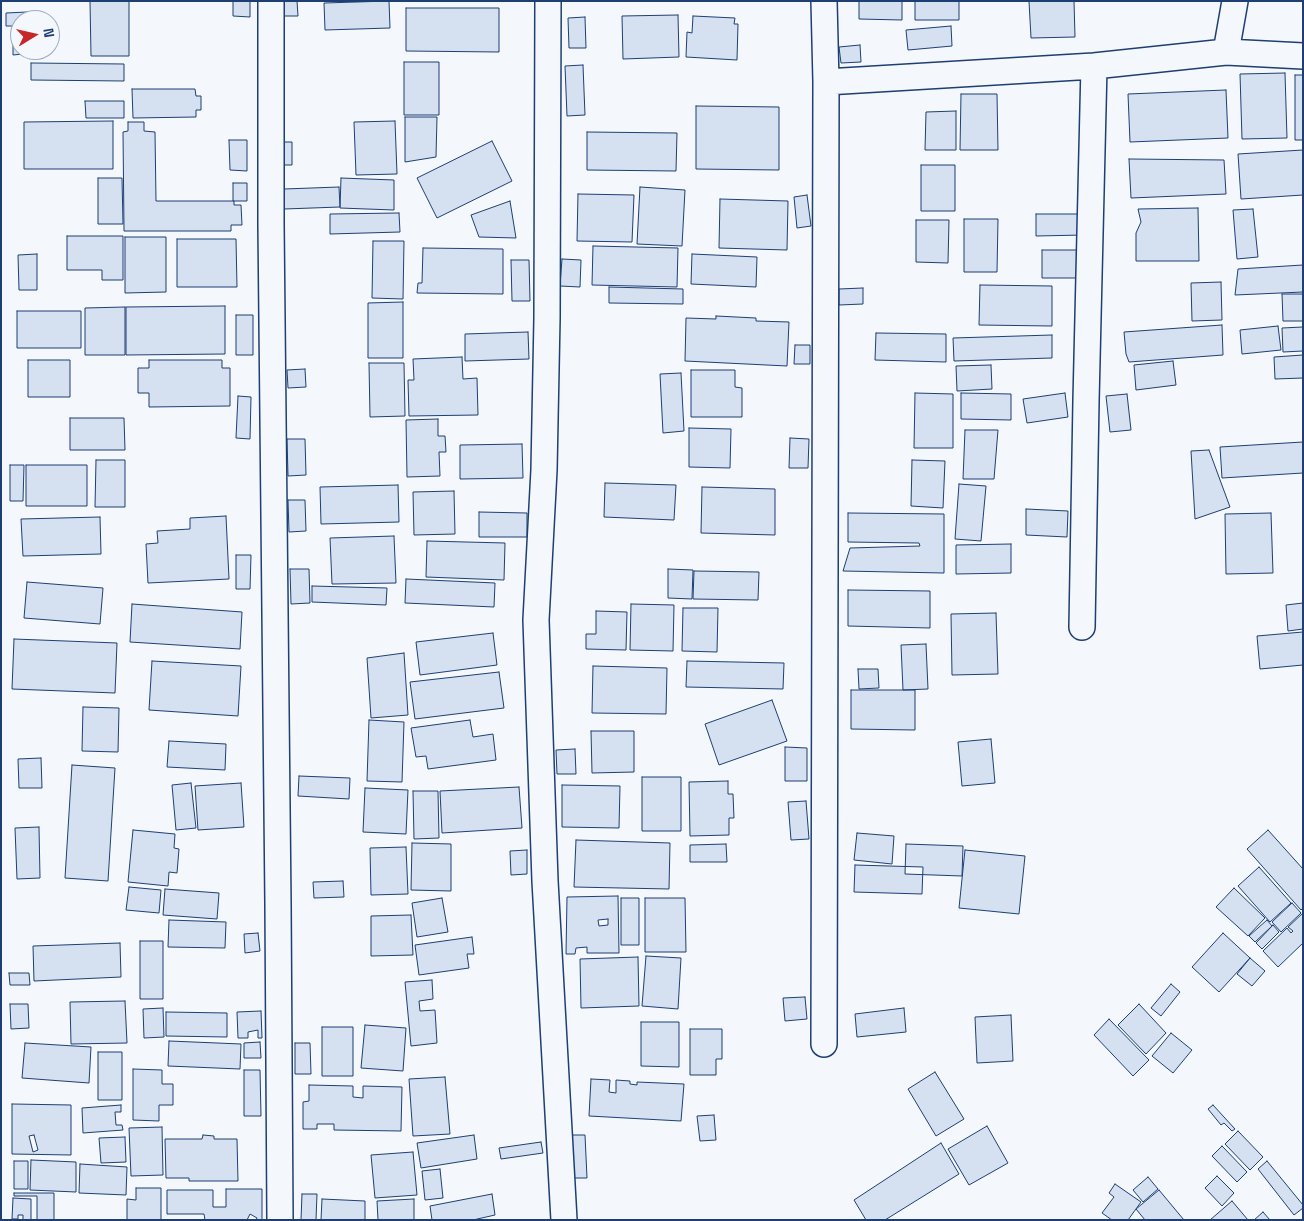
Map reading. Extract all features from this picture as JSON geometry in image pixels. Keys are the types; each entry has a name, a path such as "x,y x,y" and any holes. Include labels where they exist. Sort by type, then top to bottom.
{"street":[{"path":"271,1 280,1220"},
{"path":"548,1 547,318 544,470 536,620 544,881 564,1220"},
{"path":"824,1 826,82 824,1044"},
{"path":"1226,52 1235,1"},
{"path":"826,82 1094,66 1226,52 1303,56"},
{"path":"1082,627 1094,66"}],"building":[{"path":"90,1 129,1 129,56 91,56"},
{"path":"233,1 250,1 250,17 233,16"},
{"path":"281,1 297,1 298,16 281,16"},
{"path":"389,1 390,28 325,30 324,3"},
{"path":"859,1 902,1 902,20 859,19"},
{"path":"915,1 959,1 959,20 915,20"},
{"path":"1029,1 1074,1 1075,37 1031,38"},
{"path":"406,8 499,8 499,52 406,51"},
{"path":"6,13 10,13 10,26 6,26"},
{"path":"678,15 679,57 623,59 622,16"},
{"path":"693,16 735,18 734,24 738,24 737,60 686,57 687,32 692,33"},
{"path":"585,17 586,48 569,48 568,18"},
{"path":"951,26 952,46 908,50 906,30"},
{"path":"860,45 861,62 841,63 839,47"},
{"path":"404,62 439,62 439,115 404,115"},
{"path":"31,63 124,64 124,81 31,80"},
{"path":"583,65 585,115 567,116 565,66"},
{"path":"1285,73 1287,138 1242,139 1240,74"},
{"path":"1295,75 1303,75 1303,140 1295,140"},
{"path":"132,89 195,89 196,96 201,96 201,110 196,110 196,117 133,118"},
{"path":"1226,90 1228,138 1130,142 1128,94"},
{"path":"961,94 997,94 998,150 960,150"},
{"path":"85,101 124,101 124,118 86,118"},
{"path":"696,106 779,107 779,170 696,169"},
{"path":"956,111 956,150 925,150 926,112"},
{"path":"405,117 437,117 436,157 405,162"},
{"path":"113,121 113,169 24,169 24,122"},
{"path":"395,121 397,174 356,175 354,122"},
{"path":"128,122 144,122 144,131 155,132 156,201 234,201 234,205 241,205 242,225 231,225 231,231 124,231 123,132 128,131"},
{"path":"587,132 677,133 676,171 587,170"},
{"path":"229,140 247,140 247,171 230,170"},
{"path":"492,141 512,181 437,218 417,178"},
{"path":"277,142 292,142 292,165 277,165"},
{"path":"1303,150 1303,195 1241,199 1238,154"},
{"path":"1129,159 1224,160 1226,194 1131,198"},
{"path":"921,165 955,165 955,211 921,211"},
{"path":"98,178 122,178 123,224 98,224"},
{"path":"341,178 394,180 394,210 340,208"},
{"path":"233,183 247,183 247,201 233,201"},
{"path":"339,187 340,207 284,209 284,189"},
{"path":"640,187 685,190 682,246 637,244"},
{"path":"578,194 634,195 632,242 577,241"},
{"path":"807,195 811,226 797,228 794,197"},
{"path":"720,199 788,201 787,250 719,248"},
{"path":"510,201 516,238 479,237 471,215"},
{"path":"1198,208 1199,261 1136,261 1136,233 1141,222 1138,209"},
{"path":"1253,209 1258,257 1237,259 1233,210"},
{"path":"399,213 400,232 330,234 330,214"},
{"path":"1036,214 1083,214 1084,235 1036,236"},
{"path":"964,219 998,219 997,272 964,272"},
{"path":"916,220 949,220 948,263 916,262"},
{"path":"67,236 123,236 123,280 102,280 102,270 67,270"},
{"path":"125,237 166,237 166,292 125,293"},
{"path":"177,239 236,239 237,287 177,287"},
{"path":"373,241 404,241 403,299 372,298"},
{"path":"593,246 678,248 677,287 592,285"},
{"path":"423,248 503,249 503,294 417,293 418,283 422,283"},
{"path":"1042,250 1082,250 1083,278 1042,278"},
{"path":"37,254 37,290 19,290 18,255"},
{"path":"692,254 757,257 756,287 691,284"},
{"path":"562,259 581,260 580,287 560,286"},
{"path":"511,260 529,260 530,301 512,301"},
{"path":"1303,265 1303,292 1235,295 1238,269"},
{"path":"1221,282 1222,320 1192,321 1191,283"},
{"path":"980,285 1052,286 1052,326 979,325"},
{"path":"609,287 683,289 683,304 609,303"},
{"path":"863,288 863,304 839,305 839,289"},
{"path":"1282,294 1303,294 1303,321 1283,321"},
{"path":"403,302 403,358 368,358 368,303"},
{"path":"225,306 225,354 126,355 126,307"},
{"path":"125,307 125,355 85,355 85,308"},
{"path":"17,311 81,311 81,348 17,348"},
{"path":"236,315 253,315 253,355 236,355"},
{"path":"716,316 756,318 756,321 789,322 787,366 685,361 686,318 716,319"},
{"path":"1222,325 1223,355 1129,362 1126,354 1124,332"},
{"path":"1278,326 1281,350 1242,354 1240,330"},
{"path":"1303,327 1303,351 1283,352 1282,328"},
{"path":"528,332 529,359 465,361 465,334"},
{"path":"876,333 946,334 946,362 875,360"},
{"path":"1052,335 1052,358 954,361 953,338"},
{"path":"795,345 810,345 810,364 794,364"},
{"path":"1303,355 1303,378 1275,379 1274,357"},
{"path":"462,357 463,379 477,378 478,415 409,416 408,380 414,380 413,359"},
{"path":"28,360 70,360 70,397 28,397"},
{"path":"149,360 222,360 222,368 230,368 230,406 149,407 149,393 138,393 138,368 149,368"},
{"path":"1173,361 1176,385 1136,390 1134,365"},
{"path":"369,363 404,363 405,416 370,417"},
{"path":"991,365 992,389 957,391 956,366"},
{"path":"305,369 306,387 288,388 287,370"},
{"path":"691,370 735,370 735,387 742,388 742,417 691,417"},
{"path":"681,373 684,431 663,433 660,374"},
{"path":"915,393 953,394 953,448 914,448"},
{"path":"961,393 1011,394 1011,420 961,419"},
{"path":"1065,393 1068,417 1027,423 1023,399"},
{"path":"1127,394 1131,430 1110,432 1106,396"},
{"path":"238,396 251,397 250,439 236,438"},
{"path":"70,418 124,418 125,450 70,450"},
{"path":"438,419 438,436 445,436 446,452 439,452 440,476 407,477 406,420"},
{"path":"689,428 731,429 730,468 689,467"},
{"path":"965,430 998,430 994,479 963,479"},
{"path":"790,438 809,439 808,468 789,468"},
{"path":"287,439 305,439 306,475 288,476"},
{"path":"1303,442 1303,473 1222,478 1220,447"},
{"path":"522,444 523,478 460,479 460,445"},
{"path":"1209,450 1230,507 1195,519 1191,451"},
{"path":"96,460 125,460 125,507 95,507"},
{"path":"912,460 945,461 943,508 911,506"},
{"path":"10,465 24,465 23,501 10,501"},
{"path":"26,465 87,465 87,506 26,506"},
{"path":"605,483 676,485 674,520 604,517"},
{"path":"959,484 986,486 981,541 955,539"},
{"path":"398,485 399,522 321,524 320,487"},
{"path":"702,487 775,489 775,535 701,533"},
{"path":"454,491 455,534 414,535 413,492"},
{"path":"288,500 305,500 306,531 289,532"},
{"path":"1026,509 1068,511 1067,537 1026,535"},
{"path":"479,512 527,513 527,537 479,537"},
{"path":"848,513 944,514 944,573 843,571 850,548 920,546 919,543 848,542"},
{"path":"1271,513 1273,573 1226,574 1225,514"},
{"path":"226,516 229,579 148,583 146,544 158,543 157,531 190,529 190,518"},
{"path":"100,517 101,554 23,556 21,519"},
{"path":"394,536 396,583 332,584 330,538"},
{"path":"427,541 505,543 504,580 426,577"},
{"path":"1011,544 1011,573 956,574 956,545"},
{"path":"236,555 251,555 250,589 236,589"},
{"path":"290,569 309,569 310,603 291,604"},
{"path":"668,569 693,570 692,599 668,598"},
{"path":"694,571 759,572 758,600 693,599"},
{"path":"406,579 495,583 494,607 405,603"},
{"path":"27,582 103,588 100,624 24,618"},
{"path":"312,586 387,588 386,605 312,602"},
{"path":"848,590 930,591 930,628 848,626"},
{"path":"1303,603 1303,629 1288,631 1286,605"},
{"path":"132,604 242,612 240,649 130,642"},
{"path":"631,604 674,605 673,651 630,650"},
{"path":"683,608 718,608 717,652 682,651"},
{"path":"596,611 627,612 626,650 586,649 586,634 596,634"},
{"path":"996,613 998,674 952,675 951,614"},
{"path":"1303,632 1303,665 1260,669 1257,636"},
{"path":"493,633 497,665 420,675 416,642"},
{"path":"14,639 117,643 115,693 12,689"},
{"path":"926,644 928,689 903,690 901,645"},
{"path":"404,653 408,715 371,718 367,658"},
{"path":"152,661 241,666 238,716 149,710"},
{"path":"687,661 784,663 783,689 686,687"},
{"path":"593,666 667,668 666,714 592,713"},
{"path":"858,669 878,669 879,688 859,689"},
{"path":"499,672 504,708 415,719 410,682"},
{"path":"851,690 915,690 915,730 851,729"},
{"path":"772,700 787,741 719,765 705,724"},
{"path":"83,707 119,708 118,752 82,751"},
{"path":"369,720 404,722 402,782 367,781"},
{"path":"470,720 473,737 493,734 496,760 428,769 426,756 416,757 411,728"},
{"path":"591,731 634,731 634,772 592,773"},
{"path":"991,739 995,783 962,786 958,742"},
{"path":"169,741 226,744 225,770 167,767"},
{"path":"785,747 807,748 807,781 785,781"},
{"path":"575,749 576,774 557,774 556,750"},
{"path":"41,758 42,788 19,788 18,759"},
{"path":"72,765 115,768 108,881 65,878"},
{"path":"299,776 350,778 349,799 298,796"},
{"path":"642,777 681,777 681,831 642,831"},
{"path":"728,781 728,794 733,794 734,818 729,818 729,835 690,836 689,782"},
{"path":"191,783 196,828 176,830 172,785"},
{"path":"241,783 244,827 198,830 195,786"},
{"path":"562,785 620,786 619,828 562,827"},
{"path":"519,787 522,828 442,833 440,791"},
{"path":"365,788 408,790 406,834 363,832"},
{"path":"413,791 438,791 439,838 414,839"},
{"path":"806,801 809,839 791,840 788,802"},
{"path":"39,827 40,878 17,879 15,828"},
{"path":"133,830 175,834 174,848 179,849 177,873 169,872 168,886 128,882"},
{"path":"1268,830 1303,869 1303,908 1301,910 1247,849"},
{"path":"857,833 894,836 892,864 854,860"},
{"path":"576,840 670,843 669,889 574,887"},
{"path":"412,843 451,844 451,891 411,890"},
{"path":"726,844 727,862 690,862 690,845"},
{"path":"906,844 963,846 962,876 905,874"},
{"path":"406,847 408,894 371,895 370,848"},
{"path":"527,850 527,874 511,875 510,851"},
{"path":"965,850 1025,856 1019,914 959,908"},
{"path":"855,865 923,867 922,894 854,892"},
{"path":"1259,867 1291,903 1270,922 1238,886"},
{"path":"343,881 344,897 314,898 313,882"},
{"path":"129,887 161,890 159,913 126,910"},
{"path":"1234,888 1265,918 1248,936 1216,907"},
{"path":"165,889 219,893 217,919 163,915"},
{"path":"618,896 619,953 587,953 587,947 576,948 575,954 566,954 567,897","holes":["608,919 608,925 599,926 598,920"]},
{"path":"442,898 448,932 417,937 412,903"},
{"path":"621,898 639,898 639,945 621,945"},
{"path":"645,898 685,898 686,952 645,952"},
{"path":"1292,903 1301,913 1281,932 1272,922"},
{"path":"1303,913 1303,943 1278,967 1263,951 1287,928 1291,933 1293,931 1288,927"},
{"path":"411,915 413,955 371,956 371,916"},
{"path":"169,920 226,922 225,948 168,947"},
{"path":"1267,920 1272,926 1255,942 1249,936"},
{"path":"1273,925 1279,932 1262,949 1256,943"},
{"path":"258,933 260,951 245,953 244,934"},
{"path":"1223,933 1250,958 1219,992 1192,967"},
{"path":"472,937 474,954 467,954 469,968 419,975 415,945"},
{"path":"140,941 163,941 163,999 140,999"},
{"path":"120,943 121,977 34,981 33,946"},
{"path":"646,956 681,958 678,1009 642,1006"},
{"path":"638,957 639,1006 581,1008 580,959"},
{"path":"1250,958 1265,971 1252,986 1237,974"},
{"path":"9,973 29,973 30,985 10,985"},
{"path":"432,980 433,999 419,1001 420,1011 435,1010 437,1043 411,1046 405,982"},
{"path":"1171,984 1180,992 1161,1016 1151,1008"},
{"path":"805,997 807,1019 785,1021 783,998"},
{"path":"125,1001 127,1043 71,1044 70,1002"},
{"path":"10,1004 28,1004 29,1028 11,1029"},
{"path":"1139,1004 1166,1033 1146,1054 1118,1025"},
{"path":"163,1008 164,1037 144,1038 143,1009"},
{"path":"904,1008 906,1032 857,1037 855,1014"},
{"path":"261,1011 262,1038 258,1038 258,1030 248,1032 248,1038 238,1038 237,1012"},
{"path":"166,1012 227,1013 227,1037 166,1036"},
{"path":"1011,1015 1013,1061 977,1063 975,1017"},
{"path":"1109,1019 1149,1060 1133,1076 1094,1035"},
{"path":"641,1022 679,1022 679,1067 641,1066"},
{"path":"365,1025 406,1028 403,1071 361,1068"},
{"path":"322,1027 353,1027 353,1076 322,1076"},
{"path":"690,1029 722,1029 722,1059 716,1059 716,1075 690,1075"},
{"path":"1171,1033 1192,1050 1173,1073 1152,1056"},
{"path":"169,1041 241,1044 240,1069 168,1066"},
{"path":"260,1042 261,1058 244,1058 244,1043"},
{"path":"25,1043 91,1047 89,1083 22,1078"},
{"path":"295,1043 310,1043 311,1074 295,1074"},
{"path":"98,1052 122,1052 122,1100 98,1100"},
{"path":"133,1069 162,1070 162,1084 173,1084 173,1105 159,1105 159,1121 133,1120"},
{"path":"244,1070 260,1070 261,1116 244,1116"},
{"path":"935,1072 964,1119 936,1136 908,1089"},
{"path":"445,1077 450,1134 413,1136 409,1079"},
{"path":"591,1079 610,1080 609,1092 616,1093 616,1080 630,1081 630,1084 637,1085 637,1082 684,1084 681,1121 589,1116"},
{"path":"309,1085 353,1086 353,1097 363,1098 363,1086 402,1087 401,1131 334,1130 334,1124 317,1124 317,1129 303,1129 303,1102 309,1101"},
{"path":"12,1104 71,1105 71,1155 12,1154","holes":["34,1135 38,1150 33,1152 29,1136"]},
{"path":"121,1105 121,1112 115,1112 116,1125 122,1125 123,1130 83,1133 82,1108"},
{"path":"1213,1105 1235,1129 1232,1131 1224,1123 1221,1125 1208,1109"},
{"path":"714,1115 716,1140 700,1141 697,1116"},
{"path":"987,1126 1008,1163 969,1185 948,1149"},
{"path":"162,1127 163,1175 131,1176 129,1128"},
{"path":"1238,1131 1263,1157 1250,1170 1225,1144"},
{"path":"203,1135 214,1136 214,1139 237,1139 238,1181 189,1181 189,1178 166,1178 165,1139 202,1139"},
{"path":"474,1135 477,1159 421,1168 417,1143"},
{"path":"567,1135 585,1135 587,1178 568,1178"},
{"path":"125,1137 126,1162 101,1163 99,1138"},
{"path":"541,1142 543,1153 501,1159 499,1148"},
{"path":"941,1143 959,1174 885,1220 866,1220 854,1200"},
{"path":"1222,1146 1247,1172 1237,1182 1212,1156"},
{"path":"413,1152 417,1195 375,1198 371,1155"},
{"path":"31,1160 76,1162 76,1192 30,1190"},
{"path":"14,1161 28,1161 28,1189 14,1189"},
{"path":"1267,1161 1303,1205 1303,1208 1294,1215 1258,1169"},
{"path":"80,1164 127,1167 126,1195 79,1193"},
{"path":"440,1169 443,1198 425,1200 422,1171"},
{"path":"1217,1176 1234,1193 1222,1206 1205,1188"},
{"path":"1148,1177 1158,1189 1143,1202 1133,1190"},
{"path":"1115,1184 1141,1202 1128,1220 1112,1220 1102,1213 1114,1197 1109,1193"},
{"path":"136,1188 161,1188 161,1220 127,1220 127,1199 136,1200"},
{"path":"226,1189 262,1189 262,1220 256,1220 257,1218 250,1214 247,1220 205,1220 204,1214 167,1214 167,1190 213,1190 213,1207 226,1207"},
{"path":"1159,1190 1184,1220 1145,1220 1136,1209"},
{"path":"14,1193 54,1193 54,1220 37,1220 37,1196 14,1196"},
{"path":"302,1194 317,1194 316,1220 301,1220"},
{"path":"492,1194 495,1215 473,1220 432,1220 430,1206"},
{"path":"13,1198 31,1199 31,1220 23,1220 23,1215 18,1215 18,1219 12,1219"},
{"path":"322,1199 365,1201 365,1220 321,1220"},
{"path":"414,1199 414,1220 378,1220 377,1201"},
{"path":"1232,1201 1248,1220 1210,1220"},
{"path":"1263,1212 1270,1220 1254,1220"}]}
